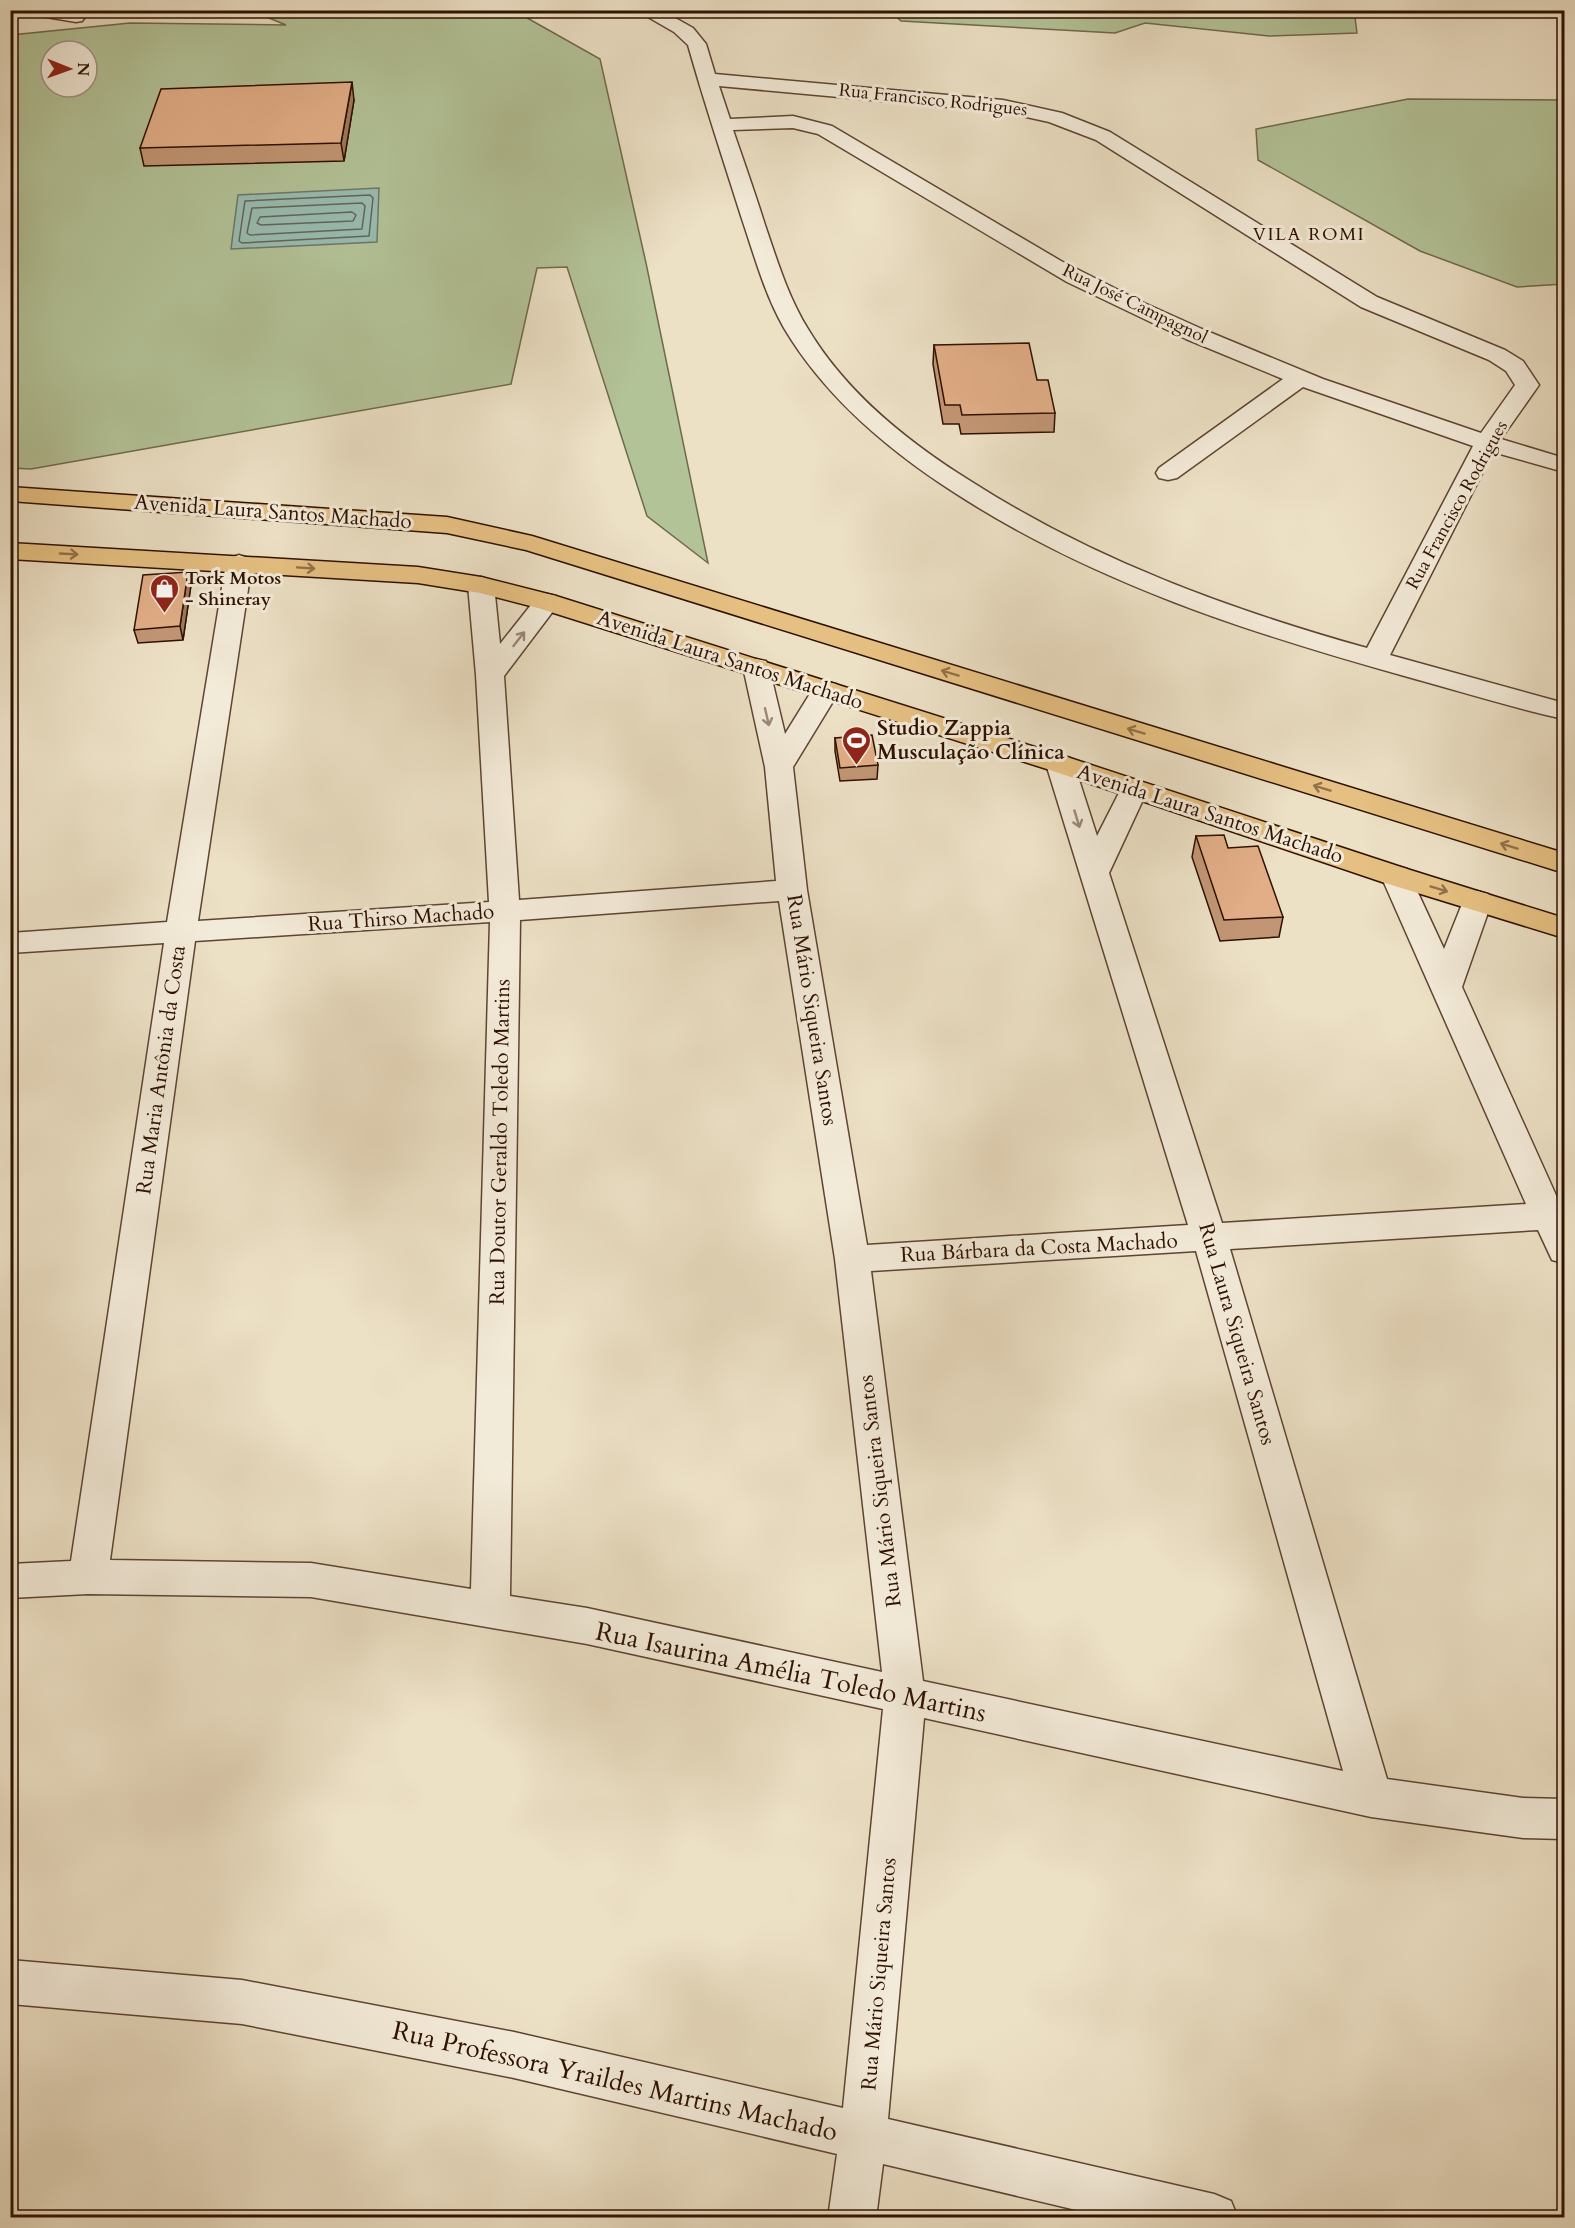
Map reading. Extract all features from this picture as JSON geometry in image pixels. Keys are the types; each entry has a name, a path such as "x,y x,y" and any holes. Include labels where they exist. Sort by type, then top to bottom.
{"main road":[{"name":"Avenida Laura Santos Machado","path":"10,494 447,525 532,544 1564,863"},
{"name":"Avenida Laura Santos Machado","path":"10,551 418,575 481,585 547,602 1060,764 1396,876 1564,928"}],"street":[{"path":"34,10 76,17"},
{"path":"645,10 675,24 689,34 697,44 783,306 808,347 833,380 887,434 998,512 1092,560 1166,592 1258,625 1564,711"},
{"name":"Rua Francisco Rodrigues","path":"707,79 1003,106 1055,117 1088,129 1117,145 1369,302 1497,355 1515,366 1527,385 1486,443 1375,658"},
{"name":"Rua José Campagnol","path":"722,125 793,122 825,130 1072,275 1165,321 1300,378 1486,443 1564,465"},
{"path":"1168,473 1300,378"},
{"name":"Rua Maria Antônia da Costa","path":"88,1577 181,932 238,563"},
{"name":"Rua Doutor Geraldo Toledo Martins","path":"481,585 490,675 505,911 490,1610"},
{"path":"490,675 547,602"},
{"name":"Rua Mário Siqueira Santos","path":"756,668 778,767 792,890 852,1259 905,1697 864,2137 852,2217"},
{"path":"778,767 825,690"},
{"name":"Rua Laura Siqueira Santos","path":"1060,764 1209,1237 1371,1797"},
{"path":"1094,874 1134,789"},
{"path":"1396,876 1564,1250"},
{"name":"Rua Thirso Machado","path":"10,943 792,890"},
{"path":"1446,987 1477,901"},
{"name":"Rua Bárbara da Costa Machado","path":"852,1259 1548,1216"},
{"name":"Rua Isaurina Amélia Toledo Martins","path":"10,1581 88,1577 311,1580 587,1626 1371,1797 1523,1818 1564,1819"},
{"name":"Rua Professora Yraildes Martins Machado","path":"10,1982 242,2002 514,2055 1214,2217"}],"green space":[{"path":"513,10 600,59 646,263 708,563 647,516 567,267 537,268 511,384 31,469 11,468 11,35 130,23 286,25 252,11"},
{"path":"1354,10 1357,33 1269,36 1145,23 1115,33 901,21 890,11 842,15 817,11"},
{"path":"1408,99 1564,100 1564,284 1517,287 1420,251 1258,160 1256,129"}],"water":[{"path":"379,188 377,242 231,249 238,195"}],"building":[{"path":"352,82 341,143 140,148 161,89"},
{"path":"1029,343 1037,380 1048,380 1055,413 962,415 960,405 945,405 934,345"},
{"name":"Tork Motos - Shineray","path":"188,572 180,626 134,630 143,575"},
{"path":"872,735 878,765 840,768 835,738"},
{"path":"1224,835 1228,848 1258,846 1283,917 1224,920 1196,836"}],"place":[{"name":"Tork Motos - Shineray","path":"164,614"},
{"name":"Studio Zappia Musculação Clínica","path":"856,766"}],"district":[{"name":"VILA ROMI","path":"1309,234"}]}
